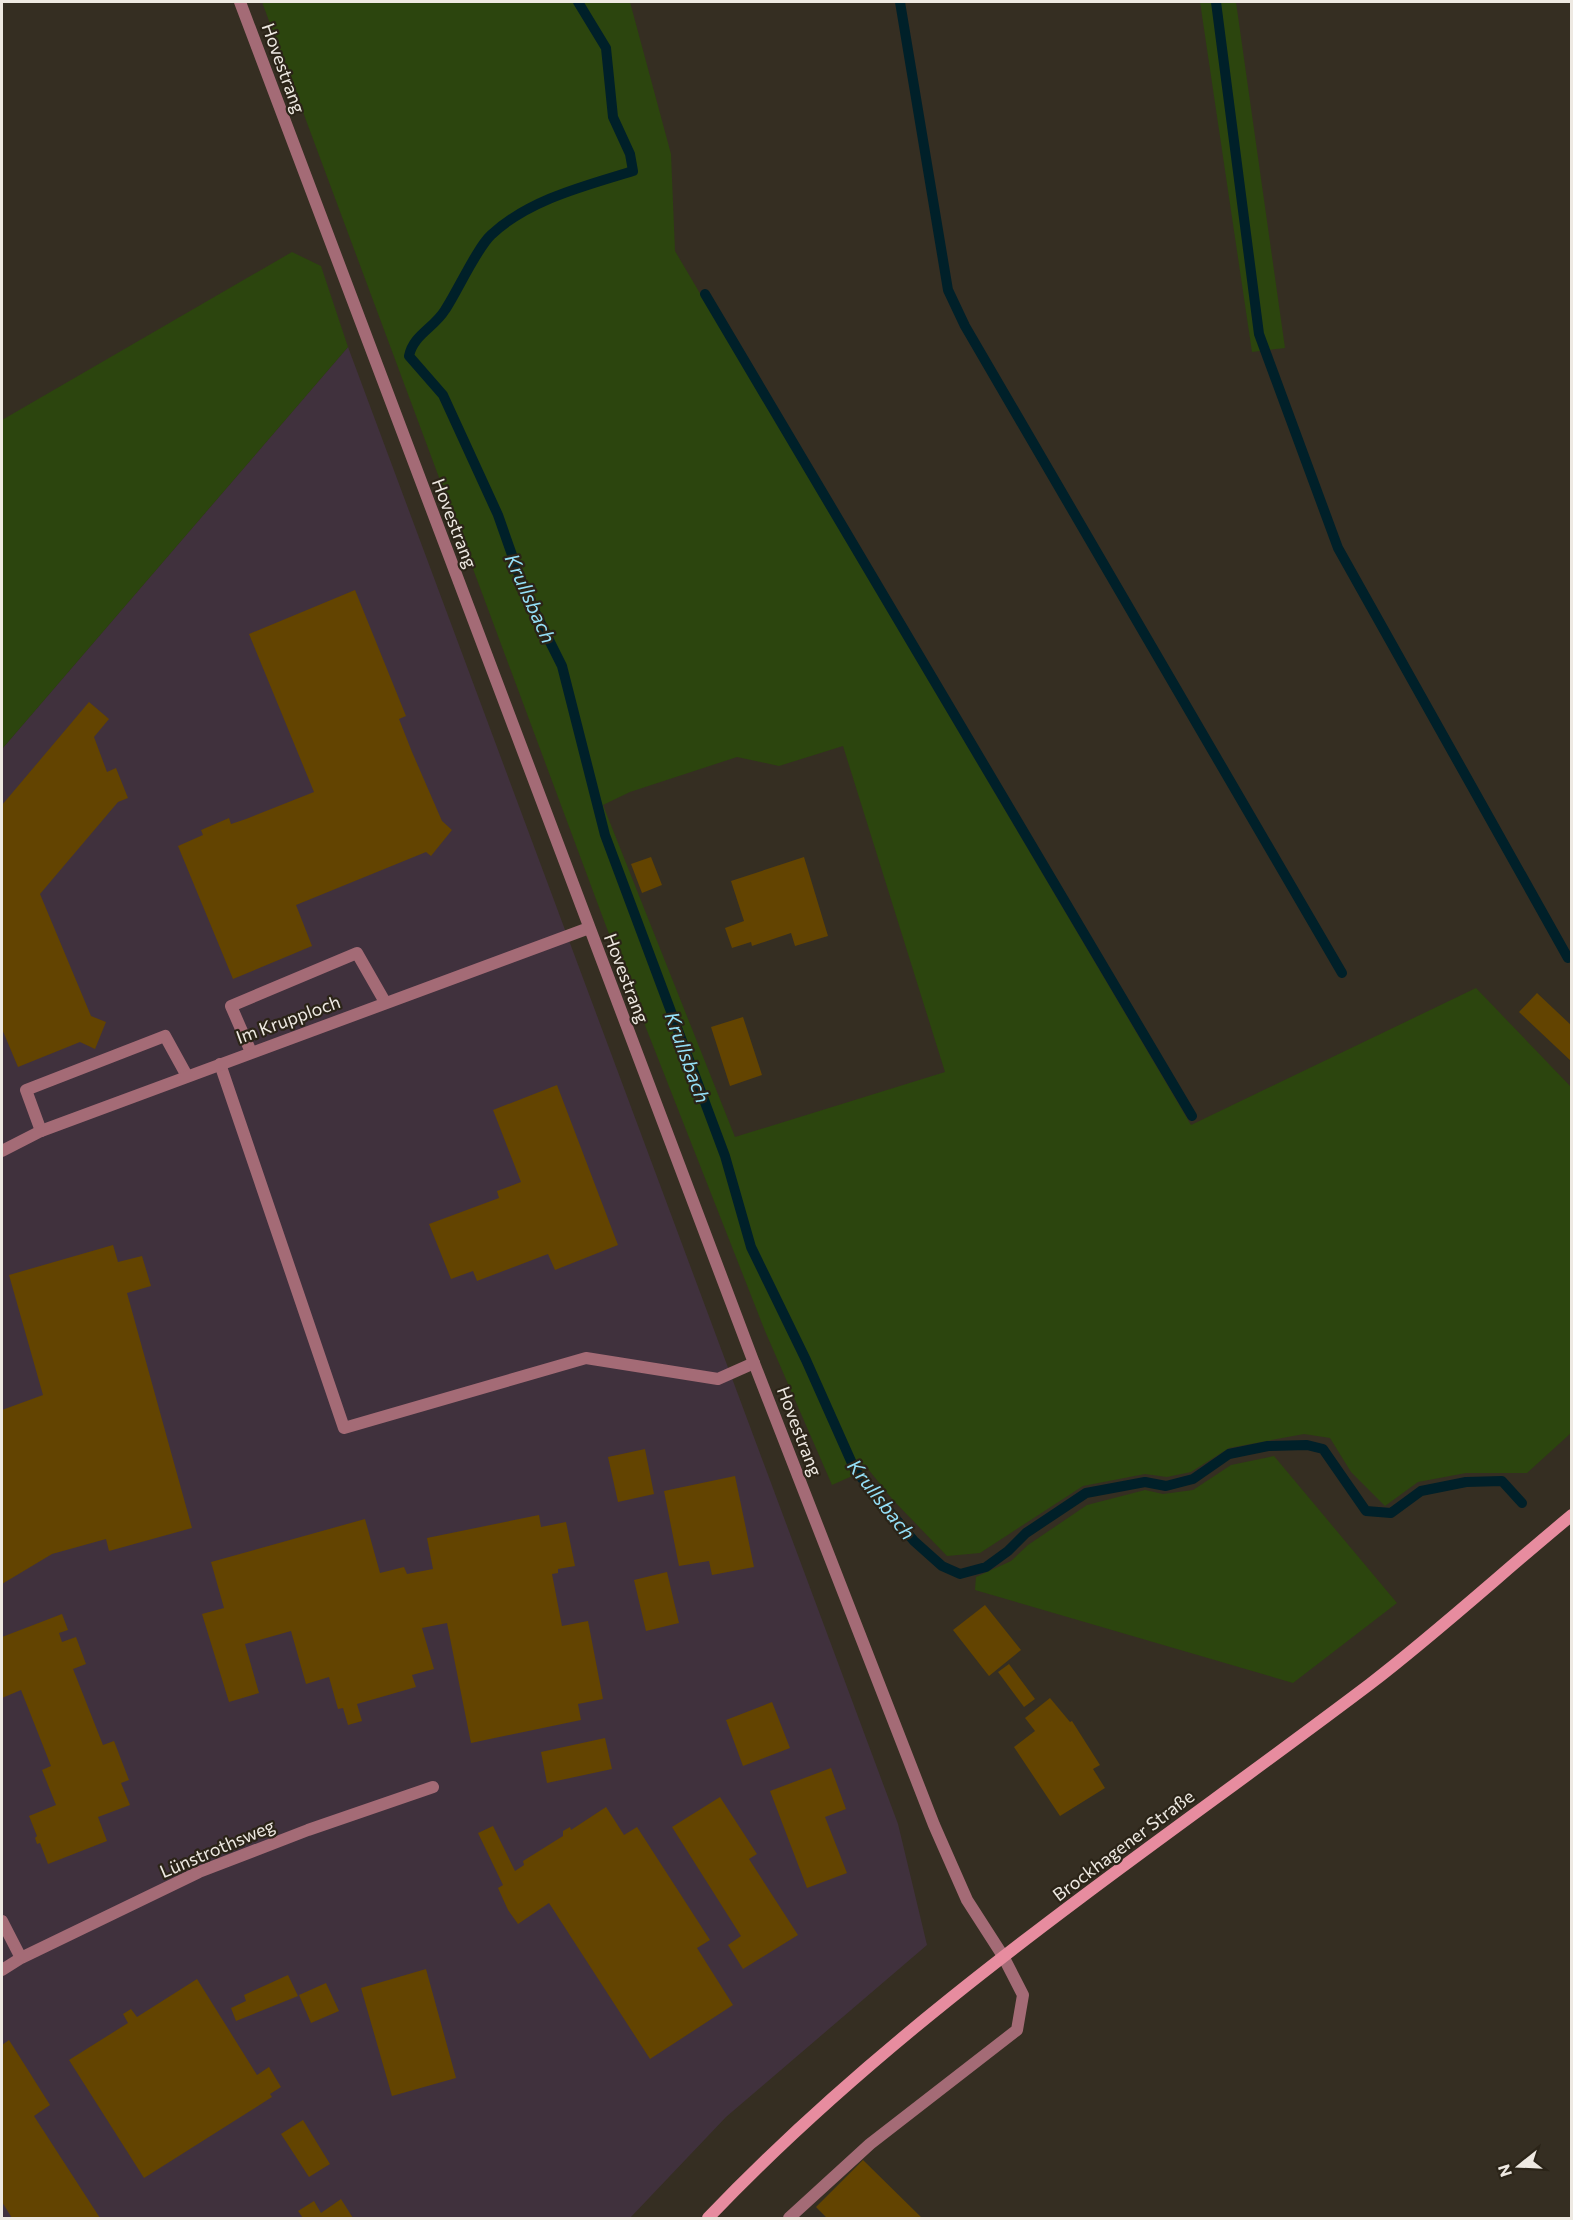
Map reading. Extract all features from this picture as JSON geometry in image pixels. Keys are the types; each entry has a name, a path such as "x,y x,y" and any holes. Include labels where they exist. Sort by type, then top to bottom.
{"main road":[{"name":"Brockhagener Straße","path":"708,2218 822,2106 1003,1956 1372,1682 1572,1515"}],"street":[{"name":"Hovestrang","path":"240,2 754,1363 934,1825 967,1900 1003,1956 1023,1995 1017,2030 870,2144 789,2218"},
{"name":"Im Krupploch","path":"2,1150 41,1131 589,928"},
{"path":"251,1052 231,1006 357,953 385,1002"},
{"path":"41,1131 26,1090 165,1036 187,1076"},
{"path":"220,1064 344,1428 586,1358 718,1379 754,1363"},
{"name":"Lünstrothsweg","path":"2,1970 21,1958 199,1872 308,1830 433,1787"},
{"path":"2,1921 21,1958"}],"shaded area":[{"path":"348,347 898,1824 927,1945 726,2117 630,2218 2,2218 2,749"}],"green space":[{"path":"262,2 630,2 671,154 675,251 1191,1125 1476,988 1571,1087 1571,1433 1527,1473 1466,1473 1418,1482 1385,1506 1351,1472 1330,1438 1304,1434 1229,1448 1191,1472 1167,1477 1145,1474 1083,1486 980,1553 947,1556 893,1500 868,1469 832,1485 765,1331 606,926","holes":["843,746 945,1072 735,1137 603,805 630,792 737,757 779,766"]},
{"path":"1200,2 1236,2 1285,348 1252,352"},
{"path":"292,252 321,266 348,347 2,749 2,420"},
{"path":"1274,1456 1397,1603 1293,1683 975,1590 976,1577 1011,1561 1028,1545 1087,1505 1145,1490 1163,1494 1193,1490 1231,1465"}],"building":[{"path":"355,590 406,716 399,719 412,752 442,821 452,830 431,856 426,852 296,905 312,946 233,979 178,846 203,835 201,830 229,818 231,824 314,792 249,634"},
{"path":"89,702 109,719 94,737 107,772 116,768 128,798 118,802 40,894 91,1016 106,1022 95,1049 80,1042 18,1067 2,1029 2,805"},
{"path":"651,857 662,885 642,893 631,864"},
{"path":"804,857 828,936 795,946 791,933 752,946 751,942 732,948 725,928 744,921 731,881"},
{"path":"1537,993 1572,1026 1572,1062 1519,1012"},
{"path":"743,1017 762,1075 730,1086 711,1027"},
{"path":"557,1085 618,1245 555,1270 548,1254 477,1281 473,1271 451,1279 429,1224 499,1198 497,1191 521,1182 493,1110"},
{"path":"113,1245 118,1262 142,1256 151,1286 127,1293 192,1528 109,1551 106,1539 52,1554 2,1584 2,1410 43,1395 9,1275"},
{"path":"645,1449 654,1494 618,1502 608,1457"},
{"path":"735,1476 754,1567 712,1575 709,1561 679,1566 664,1491"},
{"path":"539,1515 541,1527 566,1522 575,1566 558,1569 558,1573 552,1574 562,1626 588,1621 603,1699 578,1704 581,1720 471,1743 447,1623 422,1628 434,1669 412,1675 416,1687 357,1704 362,1721 348,1725 343,1708 338,1709 329,1677 306,1684 291,1631 245,1644 259,1693 229,1702 202,1614 224,1608 211,1562 365,1519 380,1573 404,1567 407,1574 433,1569 427,1538"},
{"path":"667,1572 679,1623 646,1631 634,1580"},
{"path":"985,1605 1021,1650 989,1676 953,1630"},
{"path":"62,1614 68,1630 59,1633 62,1642 76,1637 86,1664 73,1669 103,1745 114,1741 129,1780 121,1783 130,1805 98,1817 107,1841 48,1864 40,1843 37,1844 35,1838 37,1836 29,1816 56,1805 42,1770 51,1766 21,1690 2,1698 2,1637"},
{"path":"1009,1664 1035,1699 1024,1707 998,1672"},
{"path":"1050,1698 1070,1722 1072,1721 1100,1765 1093,1769 1105,1788 1060,1816 1014,1747 1035,1731 1025,1718"},
{"path":"772,1702 790,1748 743,1766 726,1720"},
{"path":"605,1738 612,1769 547,1783 541,1752"},
{"path":"831,1768 846,1809 825,1817 847,1873 807,1888 770,1791"},
{"path":"720,1797 757,1854 749,1859 798,1935 743,1969 728,1945 741,1936 672,1827"},
{"path":"606,1807 624,1835 637,1827 710,1940 697,1948 733,2005 650,2059 549,1903 518,1924 508,1910 498,1888 503,1885 478,1833 493,1826 515,1871 524,1865 523,1861 563,1836 563,1831 570,1827 571,1830"},
{"path":"426,1969 456,2078 392,2096 361,1988"},
{"path":"288,1975 298,1996 236,2021 231,2008 246,2001 244,1995"},
{"path":"197,1979 257,2075 269,2067 281,2087 270,2094 272,2097 144,2178 69,2060 128,2023 123,2014 131,2009 137,2017"},
{"path":"326,1983 339,2011 311,2023 299,1995"},
{"path":"9,2040 50,2105 34,2116 100,2218 12,2218 2,2202 2,2045"},
{"path":"303,2120 330,2164 309,2177 281,2134"},
{"path":"863,2160 922,2218 827,2218 816,2207"},
{"path":"341,2199 353,2218 303,2218 298,2211 314,2201 321,2213"}],"waterway":[{"name":"Krullsbach","path":"578,2 606,48 613,117 630,154 633,171 595,182 539,203 522,212 491,235 473,260 445,310 415,342 409,356 443,395 498,515 525,592 562,666 605,835 725,1156 751,1247 806,1360 855,1470 914,1541 942,1566 960,1574 986,1567 1008,1551 1026,1533 1086,1493 1145,1482 1166,1486 1193,1479 1229,1454 1268,1446 1307,1445 1323,1449 1366,1511 1391,1513 1421,1491 1466,1482 1502,1481 1522,1503"},
{"path":"900,2 948,290 965,326 1342,973"},
{"path":"1216,2 1259,334 1338,548 1568,958"},
{"path":"705,294 1192,1116"}]}
